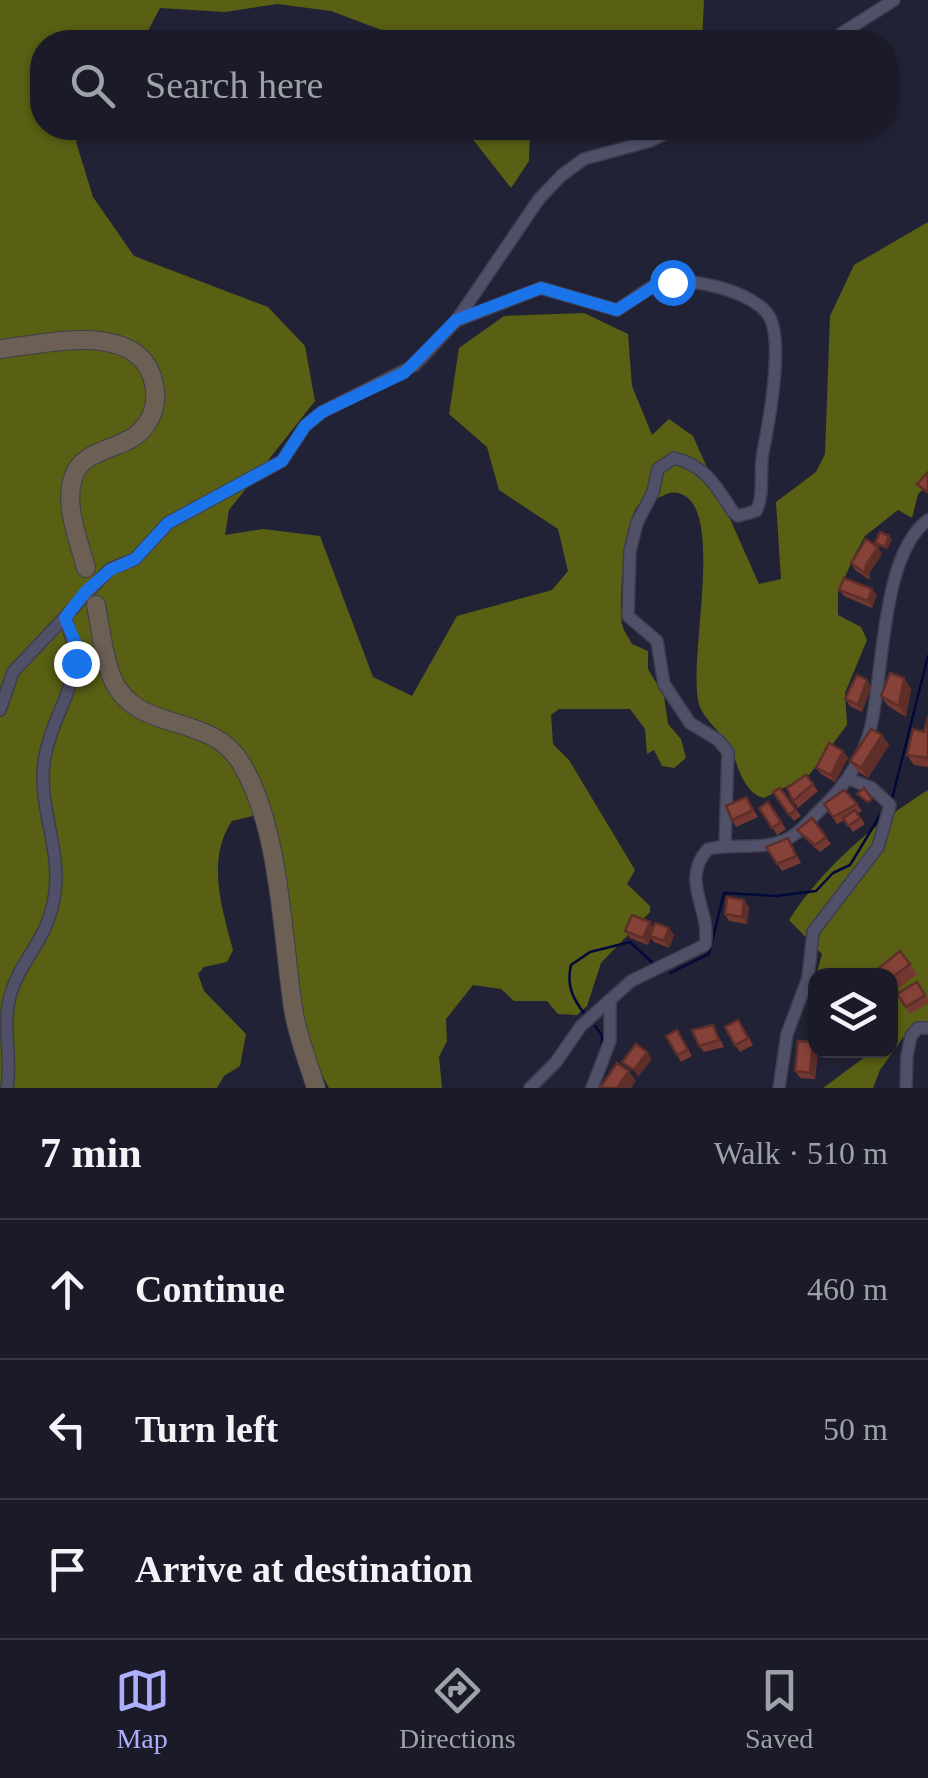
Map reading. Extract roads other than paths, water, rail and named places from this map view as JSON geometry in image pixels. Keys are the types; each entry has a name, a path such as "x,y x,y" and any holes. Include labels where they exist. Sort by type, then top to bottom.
{"street":[{"path":"847,30 894,0"},
{"path":"0,710 13,672 110,570 135,559 168,523 282,461 305,426 322,412 404,373 456,320 538,200 562,174 584,159 652,140"},
{"path":"456,320 541,288 617,310 656,285 672,282 716,286 761,307 769,316 774,332 770,418 759,478 761,502 756,511 738,516 707,474 690,461 674,458 658,469 630,551 628,616 657,640 664,684 690,723 718,740 728,752 725,845"},
{"path":"0,349 100,340 139,354 148,365 155,391 151,420 136,436 92,455 73,475 71,508 86,568"},
{"path":"530,1088 556,1062 580,1026 631,980 705,945 709,924 694,884 694,871 708,849 750,846 795,836 850,779 870,731 880,641 894,589 905,555 928,520"},
{"path":"96,606 107,662 121,694 146,713 200,727 226,744 242,765 266,832 294,1011 316,1088"},
{"path":"6,1088 8,1002 15,981 43,937 56,891 56,856 43,804 43,776 45,754 67,703 76,663 76,644 65,618"},
{"path":"778,1088 787,1034 808,978 814,932 878,847 887,802 872,788 850,779"},
{"path":"592,1088 610,1042 610,1000"},
{"path":"906,1088 911,1036 918,1028 928,1028"}],"waterway":[{"path":"892,799 928,656"},
{"path":"670,973 709,954 724,893 776,896 816,891 833,873 850,865 884,809"},
{"path":"586,1016 572,992 571,965 590,952 630,942 656,966"},
{"path":"595,1026 602,1035 602,1047"}]}
